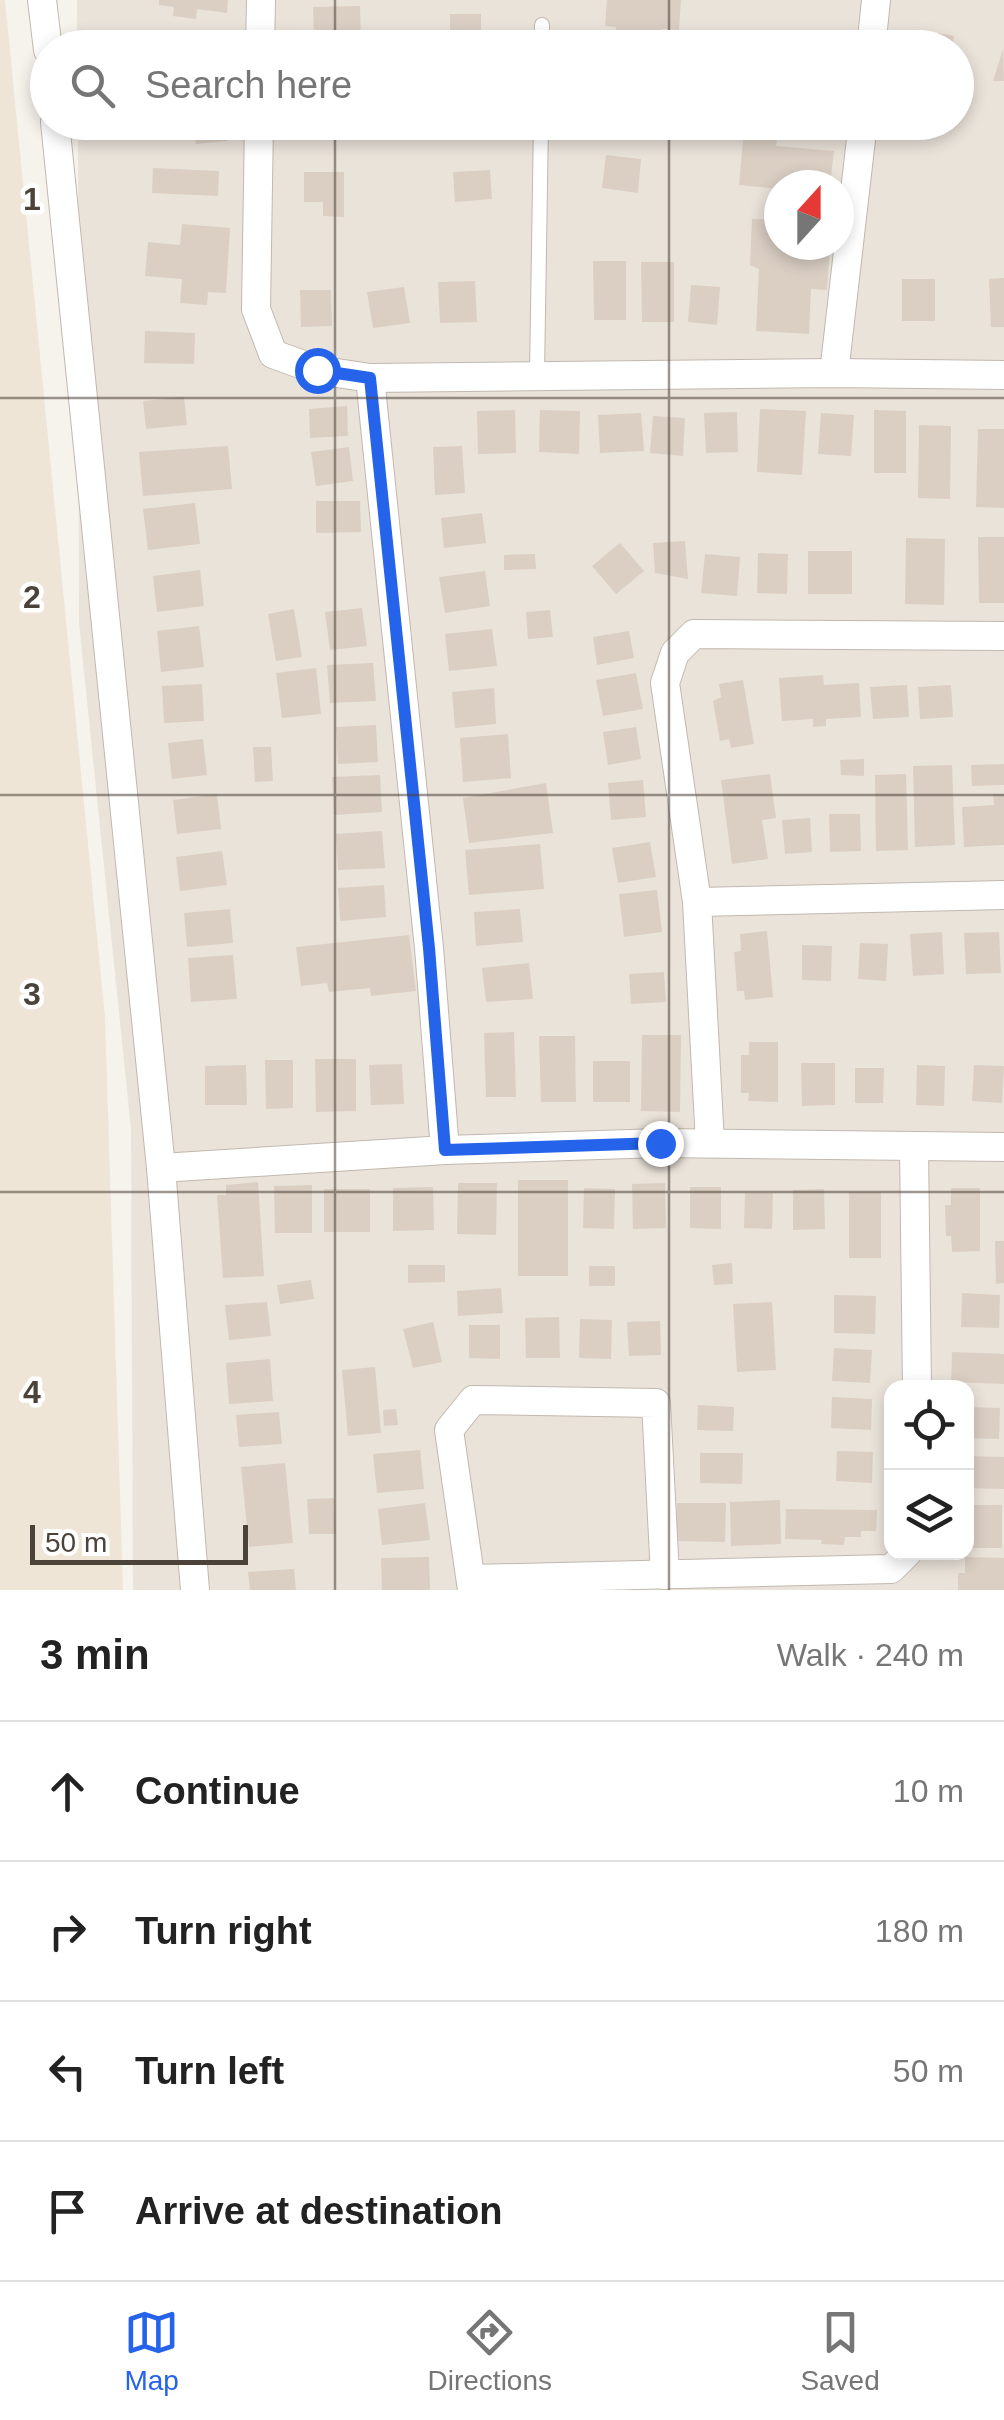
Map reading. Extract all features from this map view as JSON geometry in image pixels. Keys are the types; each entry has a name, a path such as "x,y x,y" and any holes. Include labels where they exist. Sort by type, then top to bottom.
{"street":[{"path":"42,0 46,30"},
{"path":"260,30 261,0"},
{"path":"873,30 876,0"},
{"path":"57,140 160,1168 195,1590"},
{"path":"259,140 256,309 274,354 317,370 370,378 536,374 1004,375"},
{"path":"834,373 860,140"},
{"path":"370,378 429,948 445,1150"},
{"path":"710,1143 696,902 665,683 674,653 694,634 1004,636"},
{"path":"696,902 1004,895"},
{"path":"160,1168 445,1150 710,1143 1004,1146"},
{"path":"914,1146 917,1380"},
{"path":"665,1575 656,1402 473,1400 449,1430 472,1584 891,1568 900,1560"}],"lane":[{"path":"542,25 542,30"},
{"path":"536,374 540,140"}],"shaded area":[{"path":"0,0 5,0 105,1017 123,1590 0,1590"},
{"path":"77,0 1004,0 1004,1590 133,1590 131,1129 79,623 78,140 974,140 974,30 77,30"}],"building":[{"path":"159,0 228,0 227,13 197,9 196,19 173,16 174,7 159,5"},
{"path":"607,0 681,0 679,30 616,30 605,26"},
{"path":"360,6 361,30 314,30 313,7"},
{"path":"450,14 481,14 481,30 450,30"},
{"path":"1003,49 1004,81 993,81"},
{"path":"196,140 227,140 227,141 196,144"},
{"path":"743,140 777,140 776,146 834,151 832,170 764,170 764,188 739,185"},
{"path":"606,155 641,159 638,193 602,188"},
{"path":"153,168 219,171 218,196 152,193"},
{"path":"490,170 492,199 455,202 453,172"},
{"path":"304,172 344,172 344,217 323,216 323,202 304,202"},
{"path":"752,219 764,219 764,260 829,260 827,290 811,289 809,334 756,331 759,269 750,265"},
{"path":"182,224 230,228 226,293 208,292 207,305 180,303 182,279 145,276 148,242 180,245"},
{"path":"593,261 626,261 626,320 594,320"},
{"path":"641,262 674,262 674,322 642,322"},
{"path":"1004,278 1004,327 991,327 989,279"},
{"path":"902,279 935,279 935,321 902,321"},
{"path":"475,281 477,322 440,323 438,282"},
{"path":"691,285 720,287 717,325 688,322"},
{"path":"404,287 410,323 373,328 367,292"},
{"path":"300,290 331,290 332,326 301,327"},
{"path":"145,331 195,333 194,364 144,363"},
{"path":"184,397 187,425 146,429 143,401"},
{"path":"347,406 348,436 310,438 309,409"},
{"path":"760,409 806,411 802,475 757,472"},
{"path":"515,410 516,453 478,454 477,411"},
{"path":"540,410 580,411 579,454 539,452"},
{"path":"874,410 906,411 906,473 874,473"},
{"path":"737,412 738,452 706,453 704,413"},
{"path":"641,413 644,451 600,453 598,415"},
{"path":"821,413 854,415 851,456 818,454"},
{"path":"653,416 685,418 683,456 650,453"},
{"path":"919,425 951,426 950,499 918,498"},
{"path":"978,429 1004,429 1004,508 976,507"},
{"path":"228,446 232,489 143,496 139,452"},
{"path":"462,446 465,493 435,495 433,447"},
{"path":"349,447 353,481 316,486 311,452"},
{"path":"316,501 360,501 361,532 316,533"},
{"path":"195,503 200,544 148,550 143,509"},
{"path":"482,513 486,543 444,548 441,518"},
{"path":"978,537 1004,537 1004,603 979,603"},
{"path":"906,538 945,539 944,605 905,604"},
{"path":"685,541 688,579 655,573 653,543"},
{"path":"620,543 644,571 616,594 592,566"},
{"path":"808,551 852,551 852,594 808,594"},
{"path":"758,553 788,554 787,594 757,593"},
{"path":"535,554 536,569 504,570 504,555"},
{"path":"705,554 740,557 737,596 701,593"},
{"path":"200,570 204,606 157,612 153,576"},
{"path":"485,571 490,606 445,613 439,577"},
{"path":"362,608 367,646 330,650 325,612"},
{"path":"294,609 302,657 276,661 268,614"},
{"path":"550,610 553,637 528,639 526,612"},
{"path":"199,626 204,667 161,672 157,631"},
{"path":"492,629 497,666 449,671 445,634"},
{"path":"629,631 634,658 597,665 593,637"},
{"path":"373,663 376,701 330,703 327,665"},
{"path":"316,668 321,714 282,718 276,673"},
{"path":"636,673 643,709 603,716 596,680"},
{"path":"823,675 824,685 859,683 861,717 826,719 826,726 813,727 813,719 782,721 779,678"},
{"path":"743,680 754,744 731,748 729,739 720,741 713,701 721,697 719,684"},
{"path":"202,684 204,721 164,723 162,686"},
{"path":"907,685 909,717 873,719 870,687"},
{"path":"951,685 953,717 920,719 918,687"},
{"path":"494,688 496,724 455,728 452,692"},
{"path":"376,725 378,762 338,764 336,727"},
{"path":"636,727 641,759 608,765 603,732"},
{"path":"508,734 511,778 463,782 460,738"},
{"path":"203,739 207,775 172,779 168,743"},
{"path":"253,747 271,747 273,781 255,782"},
{"path":"864,759 864,776 841,775 840,760"},
{"path":"1004,764 1004,785 972,786 971,765"},
{"path":"952,765 955,845 915,847 913,766"},
{"path":"770,774 776,818 762,820 768,859 732,864 721,780"},
{"path":"906,774 908,850 876,851 875,775"},
{"path":"380,775 382,812 334,815 332,777"},
{"path":"643,780 646,817 611,820 608,783"},
{"path":"546,783 553,833 469,843 463,798"},
{"path":"217,794 221,829 177,834 173,800"},
{"path":"993,794 1004,794 1004,845 964,847 962,807 994,805"},
{"path":"829,814 860,814 861,851 830,852"},
{"path":"810,818 812,852 785,854 782,820"},
{"path":"382,831 385,868 338,870 336,834"},
{"path":"650,842 656,877 618,883 612,848"},
{"path":"540,844 544,889 469,895 465,850"},
{"path":"222,851 227,885 180,891 176,857"},
{"path":"384,885 386,917 340,921 338,888"},
{"path":"657,890 662,932 624,937 619,894"},
{"path":"230,909 233,943 187,947 184,913"},
{"path":"520,909 523,942 476,946 474,912"},
{"path":"767,931 773,997 745,1000 744,991 737,991 734,952 741,951 740,934"},
{"path":"942,932 944,974 913,976 910,934"},
{"path":"999,932 1001,973 966,974 964,933"},
{"path":"409,935 416,991 371,996 370,988 329,992 327,983 301,986 296,947"},
{"path":"860,943 888,944 886,981 858,979"},
{"path":"802,945 832,946 831,981 802,980"},
{"path":"233,955 237,999 191,1002 188,958"},
{"path":"529,963 533,999 486,1002 482,968"},
{"path":"664,972 666,1002 631,1004 629,974"},
{"path":"514,1032 516,1097 486,1097 484,1033"},
{"path":"642,1035 681,1035 680,1112 641,1111"},
{"path":"539,1036 575,1036 576,1102 541,1102"},
{"path":"749,1042 778,1042 778,1102 748,1101 749,1093 741,1093 741,1055 749,1055"},
{"path":"315,1059 356,1059 356,1111 316,1112"},
{"path":"265,1060 293,1060 293,1108 266,1109"},
{"path":"593,1061 630,1061 630,1102 593,1102"},
{"path":"801,1063 835,1063 835,1105 802,1106"},
{"path":"402,1064 404,1104 371,1105 369,1065"},
{"path":"246,1065 247,1105 205,1105 205,1066"},
{"path":"917,1065 945,1066 944,1106 916,1105"},
{"path":"974,1065 1004,1066 1002,1103 972,1101"},
{"path":"855,1068 884,1068 883,1103 855,1103"},
{"path":"518,1180 568,1180 568,1276 518,1276"},
{"path":"258,1182 264,1276 223,1278 217,1195 226,1195 226,1185"},
{"path":"458,1183 497,1183 496,1235 457,1234"},
{"path":"665,1183 666,1228 633,1229 632,1184"},
{"path":"312,1185 312,1233 275,1233 274,1186"},
{"path":"433,1187 434,1230 393,1231 393,1188"},
{"path":"690,1187 721,1187 721,1229 690,1228"},
{"path":"584,1188 615,1189 614,1229 583,1228"},
{"path":"951,1188 980,1188 980,1251 952,1252 951,1236 946,1236 945,1205 951,1205"},
{"path":"324,1189 370,1189 370,1232 324,1232"},
{"path":"824,1189 825,1229 793,1230 793,1190"},
{"path":"849,1192 881,1192 881,1258 849,1258"},
{"path":"745,1193 773,1193 772,1229 744,1228"},
{"path":"995,1241 1004,1241 1004,1283 996,1284"},
{"path":"732,1263 733,1284 714,1285 712,1265"},
{"path":"408,1265 445,1265 445,1282 408,1283"},
{"path":"589,1266 615,1266 615,1286 589,1286"},
{"path":"311,1280 314,1299 280,1304 277,1285"},
{"path":"501,1288 503,1313 458,1316 457,1291"},
{"path":"962,1293 1000,1295 999,1328 961,1327"},
{"path":"834,1295 876,1296 875,1334 834,1333"},
{"path":"267,1302 271,1336 229,1340 225,1305"},
{"path":"772,1302 776,1370 737,1372 733,1304"},
{"path":"559,1317 560,1358 526,1358 525,1318"},
{"path":"580,1319 612,1320 611,1359 579,1358"},
{"path":"660,1321 661,1355 629,1356 627,1322"},
{"path":"433,1322 442,1362 413,1368 403,1329"},
{"path":"469,1325 500,1325 500,1359 469,1358"},
{"path":"834,1348 872,1350 870,1383 832,1381"},
{"path":"952,1352 1004,1354 1004,1384 951,1380"},
{"path":"270,1359 273,1401 229,1404 226,1363"},
{"path":"375,1367 381,1433 348,1436 342,1370"},
{"path":"832,1397 872,1399 871,1430 831,1428"},
{"path":"698,1405 734,1407 733,1431 697,1430"},
{"path":"974,1407 1000,1408 999,1439 974,1438"},
{"path":"396,1409 398,1425 384,1426 383,1410"},
{"path":"279,1412 282,1444 239,1447 236,1415"},
{"path":"420,1450 424,1489 377,1493 373,1454"},
{"path":"837,1451 873,1452 872,1483 836,1481"},
{"path":"700,1453 743,1453 742,1484 700,1483"},
{"path":"974,1456 1004,1457 1004,1489 974,1488"},
{"path":"285,1463 293,1543 249,1547 241,1467"},
{"path":"334,1498 336,1534 309,1534 307,1499"},
{"path":"780,1500 781,1544 731,1546 730,1502"},
{"path":"425,1503 430,1540 382,1545 378,1509"},
{"path":"677,1503 726,1503 725,1542 677,1541"},
{"path":"974,1505 1002,1505 1002,1548 974,1548"},
{"path":"786,1509 877,1510 876,1531 861,1531 861,1537 845,1537 844,1545 785,1539"},
{"path":"429,1557 430,1590 382,1590 381,1558"},
{"path":"1004,1558 1004,1590 958,1590 958,1573 965,1573 965,1560"},
{"path":"294,1569 296,1590 250,1590 248,1572"}],"route":[{"path":"317,370 370,378 429,948 445,1150 660,1143"}]}
